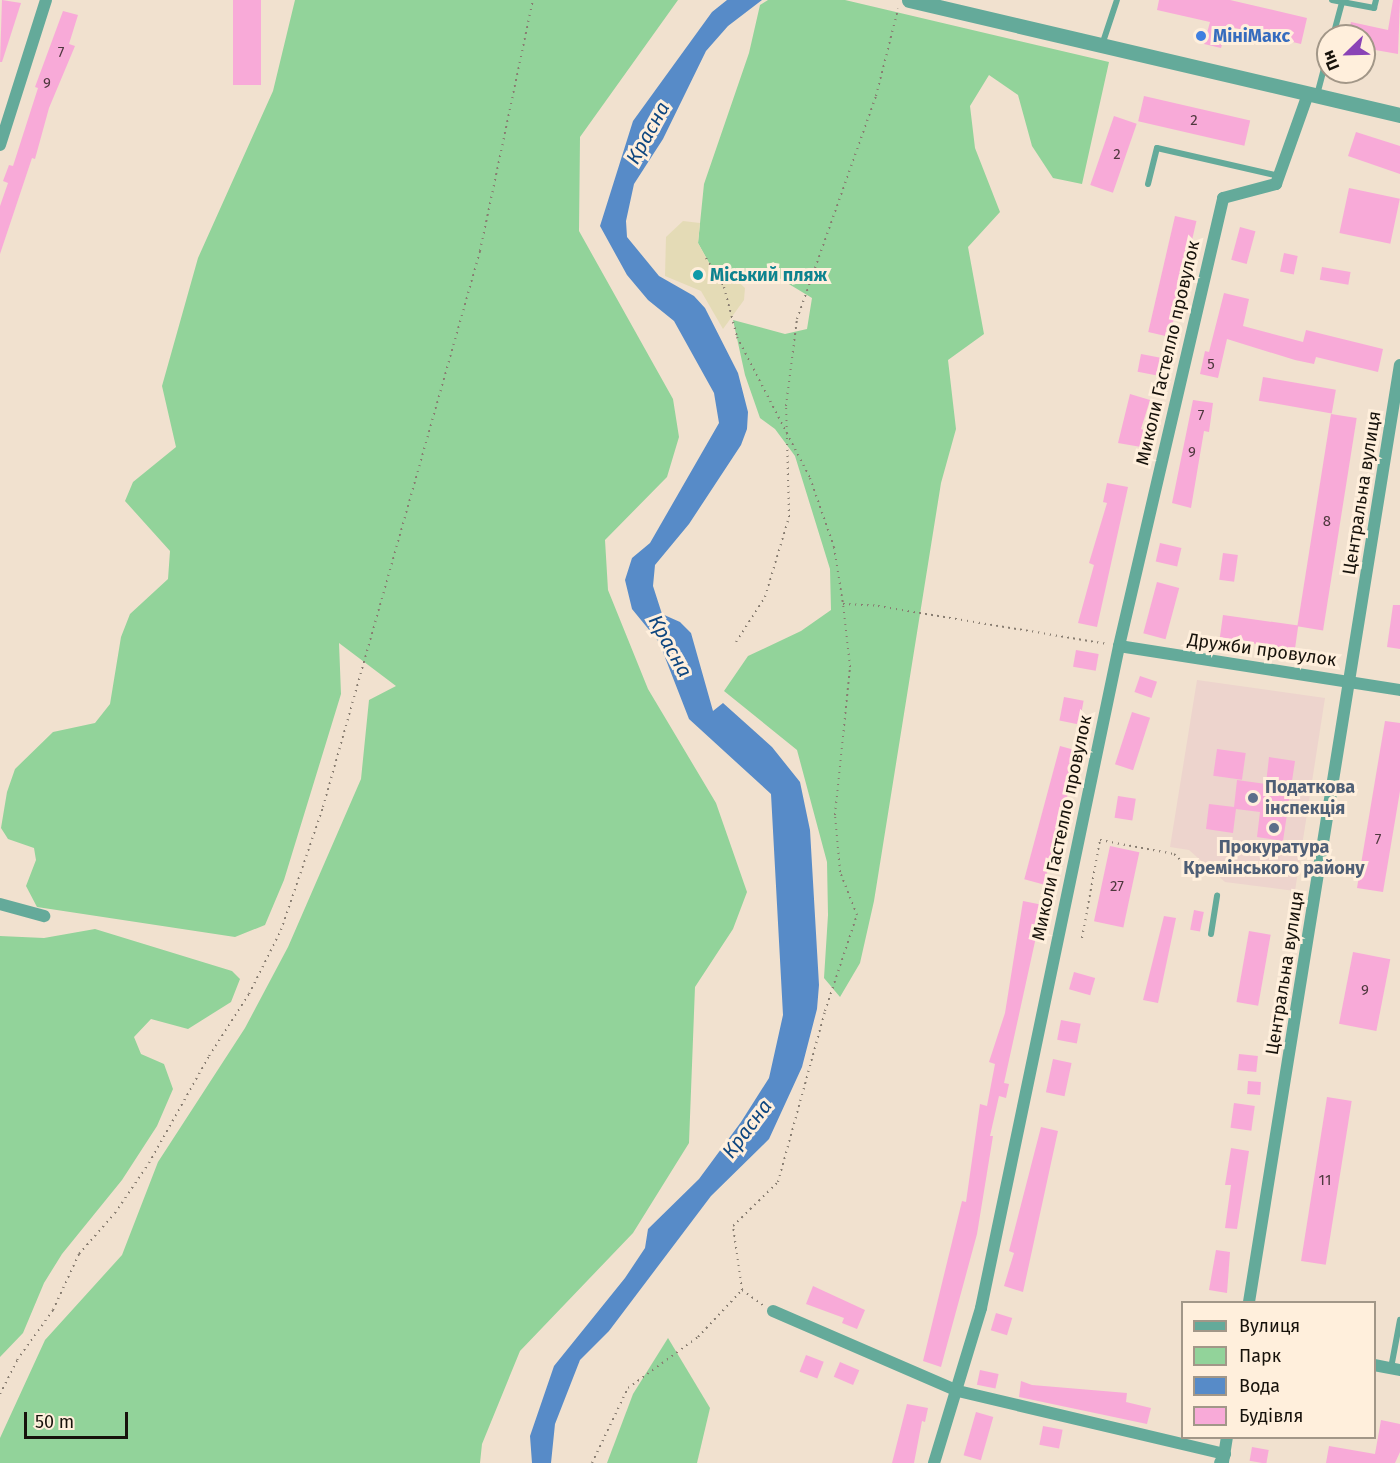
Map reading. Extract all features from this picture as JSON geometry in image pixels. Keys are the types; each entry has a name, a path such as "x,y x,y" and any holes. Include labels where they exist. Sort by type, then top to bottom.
{"street":[{"path":"0,145 46,0"},
{"path":"909,0 1400,115"},
{"path":"1279,176 1313,95"},
{"name":"Миколи Гастелло провулок","path":"934,1463 958,1391 981,1308 1119,646 1222,198 1276,184 1279,176"},
{"name":"Центральна вулиця","path":"1249,1301 1350,681 1396,417 1400,365"},
{"name":"Дружби провулок","path":"1119,646 1400,690"},
{"path":"0,904 44,916"},
{"path":"772,1311 958,1391 1222,1460 1227,1439"},
{"path":"1376,1365 1395,1369"}],"lane":[{"path":"1102,45 1118,0"},
{"path":"1332,0 1374,8 1376,0"},
{"path":"1336,24 1342,2"},
{"path":"1313,95 1317,84"},
{"path":"1148,184 1157,148 1279,176"},
{"path":"1211,934 1217,895"},
{"path":"1395,1369 1400,1320"}],"path":[{"path":"0,1394 17,1360 53,1310 79,1254 115,1213 149,1163 209,1056 249,994 281,930 323,807 480,252 533,0"},
{"path":"736,642 765,597 789,517 786,406 797,318 876,96 900,0"},
{"path":"706,258 724,287 737,337 810,478 834,547 850,667 835,815 840,873 856,915 825,1011 778,1182 733,1226 742,1290 772,1311"},
{"path":"843,604 878,606 1119,646"},
{"path":"1082,938 1100,840 1174,854 1186,865"},
{"path":"592,1463 628,1388 698,1337 742,1290"}],"shaded area":[{"path":"1197,680 1325,698 1295,891 1225,882 1189,850 1170,847"}],"green space":[{"path":"295,0 678,0 580,137 579,231 673,399 679,437 667,477 605,540 608,590 648,689 716,803 747,892 733,929 695,987 689,1143 633,1233 520,1351 482,1444 480,1463 0,1463 0,1438 45,1340 122,1255 158,1162 245,1028 288,947 361,779 369,700 396,686 339,643 341,694 284,880 265,925 235,937 37,907 26,886 36,860 34,848 8,839 1,828 7,792 15,769 53,732 95,723 110,704 121,637 130,614 168,579 170,551 125,501 133,482 176,447 162,386 198,258 273,91"},
{"path":"768,0 845,0 1109,62 1082,184 1053,178 1032,146 1018,95 989,75 970,106 975,148 1000,212 968,247 984,334 948,360 956,429 941,483 874,901 860,963 840,997 824,978 828,915 827,862 797,750 724,691 748,656 801,631 831,610 830,569 795,456 775,429 760,418 745,375 733,320 785,334 807,329 812,298 774,275 713,270 698,243 704,184 749,53 760,5"},
{"path":"95,929 232,971 240,979 231,1002 188,1029 151,1019 134,1037 141,1054 164,1064 173,1089 157,1126 122,1180 62,1254 44,1283 23,1333 0,1357 0,936 44,938"},
{"path":"668,1338 710,1408 697,1463 607,1463 633,1394"}],"sand":[{"name":"Міський пляж","path":"683,221 700,223 698,243 713,270 730,274 745,288 744,300 723,329 701,291 665,276 666,237"}],"water":[{"name":"Красна","path":"727,0 762,0 728,26 706,51 663,139 634,184 626,221 627,237 659,276 694,296 705,308 738,373 748,412 747,429 741,445 689,524 655,565 653,586 662,614 680,622 691,633 713,711 723,703 772,747 800,782 810,830 819,985 817,1009 802,1067 769,1139 711,1196 609,1331 580,1360 555,1424 551,1463 532,1463 530,1436 554,1366 625,1278 645,1248 648,1229 699,1179 741,1122 769,1078 783,1015 771,794 689,719 659,642 632,609 625,580 632,558 650,543 719,423 714,393 674,321 648,300 627,275 600,226 633,121 712,12"}],"building":[{"path":"2,0 21,3 2,62 0,62"},
{"path":"233,0 261,0 261,85 233,85"},
{"path":"1159,0 1230,0 1307,18 1301,44 1227,26 1221,48 1204,44 1210,22 1157,10"},
{"path":"1393,0 1400,0 1398,54 1376,50 1376,27 1388,30"},
{"path":"63,11 78,15 69,44 75,46 49,108 35,159 32,158 0,254 0,206 8,183 3,181 9,165 13,166 38,88 35,87"},
{"path":"1144,96 1250,121 1244,146 1138,121"},
{"path":"1114,116 1137,124 1113,193 1090,185"},
{"path":"1356,132 1400,146 1400,174 1348,156"},
{"path":"1349,188 1400,199 1390,244 1339,233"},
{"path":"1175,216 1196,221 1170,337 1148,332"},
{"path":"1240,227 1255,231 1247,264 1231,260"},
{"path":"1284,253 1298,256 1294,274 1280,272"},
{"path":"1322,267 1351,272 1348,285 1320,280"},
{"path":"1224,293 1249,299 1243,326 1303,342 1306,330 1383,349 1378,372 1316,357 1314,364 1295,360 1227,339 1218,378 1200,374 1205,351 1209,352"},
{"path":"1141,354 1161,358 1157,375 1138,372"},
{"path":"1263,377 1336,390 1332,413 1259,401"},
{"path":"1130,394 1150,400 1141,429 1144,430 1141,447 1118,443"},
{"path":"1193,400 1213,403 1209,432 1204,431 1191,508 1172,503"},
{"path":"1331,414 1357,418 1323,630 1297,626"},
{"path":"1107,483 1128,487 1097,627 1078,623 1094,565 1089,563 1107,503 1103,502"},
{"path":"1160,543 1181,548 1177,566 1156,562"},
{"path":"1223,553 1238,555 1234,582 1219,580"},
{"path":"1157,582 1179,588 1165,639 1143,633"},
{"path":"1393,605 1400,605 1400,649 1387,647"},
{"path":"1223,615 1298,626 1295,649 1220,639"},
{"path":"1076,650 1099,654 1096,671 1073,667"},
{"path":"1140,676 1157,682 1151,698 1134,692"},
{"path":"1064,697 1084,701 1079,724 1059,721"},
{"path":"1132,712 1150,718 1133,770 1115,764"},
{"path":"1385,721 1400,723 1400,791 1383,892 1357,888"},
{"path":"1060,746 1079,751 1044,884 1024,879"},
{"path":"1217,749 1246,753 1242,780 1213,776"},
{"path":"1269,757 1295,761 1283,841 1257,837 1260,812 1236,809 1233,833 1206,829 1209,804 1234,807 1237,780 1266,784"},
{"path":"1118,796 1136,799 1132,821 1115,818"},
{"path":"1110,846 1139,852 1123,928 1094,921"},
{"path":"1023,901 1043,905 1004,1083 1009,1084 1006,1098 999,1096 990,1136 993,1136 977,1234 941,1367 923,1361 962,1201 966,1202 980,1104 987,1106 995,1064 989,1062 1005,1013"},
{"path":"1194,910 1204,912 1200,932 1190,930"},
{"path":"1164,916 1176,918 1158,1003 1143,1000"},
{"path":"1249,931 1271,935 1258,1006 1236,1002"},
{"path":"1353,952 1390,959 1376,1031 1339,1024"},
{"path":"1074,972 1095,978 1090,995 1069,989"},
{"path":"1061,1020 1081,1024 1077,1043 1057,1040"},
{"path":"1239,1054 1258,1056 1256,1072 1237,1070"},
{"path":"1053,1059 1072,1063 1065,1096 1046,1092"},
{"path":"1248,1081 1261,1082 1260,1095 1247,1094"},
{"path":"1327,1097 1352,1101 1326,1265 1301,1261"},
{"path":"1234,1103 1255,1106 1251,1131 1231,1128"},
{"path":"1041,1127 1058,1131 1023,1292 1004,1286 1014,1253 1009,1251"},
{"path":"1231,1148 1249,1151 1237,1229 1225,1228 1231,1185 1225,1185"},
{"path":"1216,1250 1230,1252 1227,1293 1209,1290"},
{"path":"813,1286 865,1310 857,1329 842,1323 844,1318 806,1304"},
{"path":"996,1313 1012,1318 1007,1335 991,1330"},
{"path":"806,1355 824,1362 817,1379 800,1372"},
{"path":"840,1362 859,1370 853,1385 834,1377"},
{"path":"980,1370 999,1374 995,1389 977,1385"},
{"path":"1021,1381 1032,1385 1127,1393 1126,1402 1151,1408 1147,1424 1019,1397"},
{"path":"907,1404 928,1408 925,1422 922,1421 914,1463 892,1463"},
{"path":"976,1412 993,1417 981,1460 964,1455"},
{"path":"1381,1420 1400,1424 1400,1452 1395,1463 1326,1463 1329,1446 1375,1454"},
{"path":"1043,1426 1063,1430 1059,1448 1039,1445"},
{"path":"1252,1447 1269,1450 1266,1463 1250,1461"}],"place":[{"name":"МініМакс","path":"1201,36"},
{"name":"Міський пляж","path":"698,275"},
{"name":"Податкова інспекція","path":"1253,798"},
{"name":"Прокуратура Кремінського району","path":"1274,828"}]}
